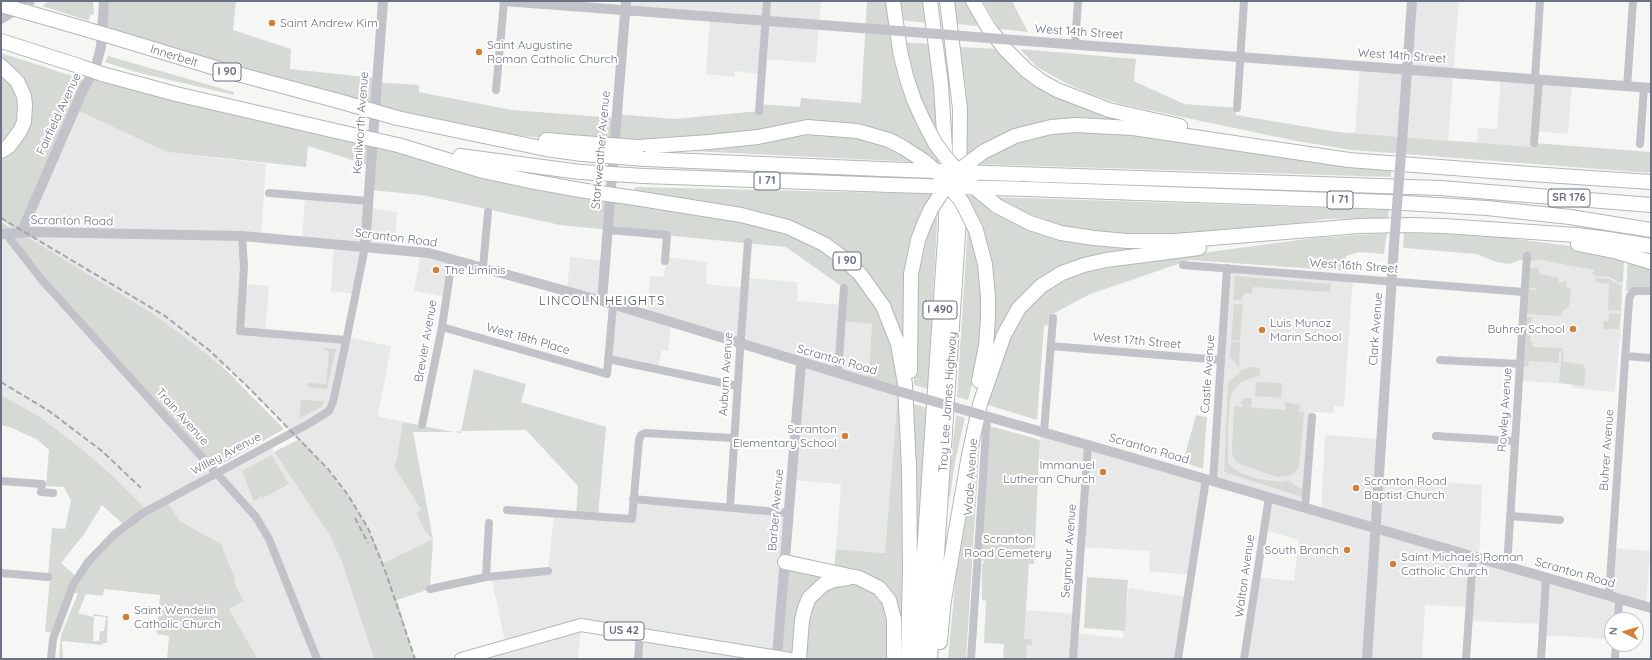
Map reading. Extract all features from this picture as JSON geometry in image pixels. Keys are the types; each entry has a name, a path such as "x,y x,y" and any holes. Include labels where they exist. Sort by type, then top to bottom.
{"highway":[{"path":"894,1 900,50 906,76 923,120 935,143 947,159 972,186 997,206 1017,217 1044,228 1076,236 1111,240 1175,241 1291,233"},
{"name":"Troy Lee James Highway","path":"917,659 946,224 945,149 941,85 930,1"},
{"name":"Troy Lee James Highway","path":"930,659 959,220 960,109 948,1"},
{"path":"973,1 988,27 1014,59 1026,70 1057,90 1109,110 1280,150"},
{"name":"Innerbelt","path":"1,5 28,7 92,31 219,70 417,123 582,149 641,153"},
{"path":"1,41 102,74 176,94 398,145"},
{"path":"1,66 17,81 24,96 25,105 24,122 20,131 9,146 1,151"},
{"path":"909,469 911,274 918,240 931,209 950,180 962,168 984,152 1002,142 1028,132 1051,127 1076,125 1133,128 1349,160 1651,182"},
{"name":"I 90","path":"641,153 665,146 758,137 807,127 857,131 889,140 924,161 939,174 962,202 976,230 985,264 988,297 986,345 956,492 939,659"},
{"name":"I 71","path":"398,145 477,159 580,172 644,176 1380,202 1487,208 1570,217 1651,230"},
{"name":"I 90","path":"398,145 483,171 530,181 741,215 788,227 824,244 843,258 860,274 883,306 898,344 905,384 909,469 910,570 908,659"},
{"name":"I 71","path":"641,153 881,169 1317,183 1486,191 1651,214"},
{"path":"1531,174 1651,189"},
{"name":"SR 176","path":"1486,191 1651,205"},
{"path":"944,606 966,469 980,404 1004,335 1019,308 1041,286 1062,273 1084,265 1106,260 1226,244 1329,228 1386,225 1444,226 1608,239 1651,246"},
{"path":"1519,232 1618,252 1651,262"},
{"path":"785,562 859,578 879,588 889,600 894,619 894,659"},
{"path":"799,659 804,608 810,598 824,584 834,580 859,578"}],"main road":[{"name":"US 42","path":"461,659 492,654 581,625 790,659"}],"street":[{"name":"Kenilworth Avenue","path":"365,247 376,78 383,1"},
{"path":"496,90 504,1"},
{"name":"West 14th Street","path":"504,1 626,6 874,30 1648,88"},
{"path":"759,111 768,1"},
{"path":"1075,45 1078,1"},
{"path":"1237,108 1244,1"},
{"name":"Clark Avenue","path":"1367,659 1393,281 1394,245 1412,1"},
{"path":"1534,143 1540,1"},
{"path":"1627,87 1633,1"},
{"name":"Fairfield Avenue","path":"21,233 83,90 95,69 100,47 103,2"},
{"name":"Starkweather Avenue","path":"602,301 626,6"},
{"path":"1,19 28,7"},
{"path":"1640,144 1648,88"},
{"path":"268,193 369,201"},
{"path":"483,268 488,212"},
{"path":"608,230 667,235 665,261"},
{"name":"Scranton Road","path":"3,234 33,232 242,236 429,253 602,301 801,363 1651,608"},
{"name":"Train Avenue","path":"3,234 42,280 247,507 269,539 317,659"},
{"path":"242,236 244,266 240,331 346,340"},
{"name":"Auburn Avenue","path":"730,507 737,386 748,242"},
{"name":"Willey Avenue","path":"51,659 53,639 70,592 82,570 115,534 143,513 310,423 329,410 346,340 365,247"},
{"name":"Rowley Avenue","path":"1507,567 1527,256"},
{"name":"Brevier Avenue","path":"422,425 442,327 452,260"},
{"name":"West 16th Street","path":"1183,265 1524,292"},
{"name":"Castle Avenue","path":"1178,659 1210,480 1226,268"},
{"path":"838,373 844,288"},
{"name":"Buhrer Avenue","path":"1609,596 1626,356 1628,305 1630,296 1634,292 1651,291"},
{"path":"613,305 608,359 737,386"},
{"path":"1044,432 1053,318"},
{"name":"West 18th Place","path":"442,327 607,374 608,359"},
{"name":"West 17th Street","path":"1051,346 1220,360"},
{"path":"1626,356 1651,358"},
{"path":"1440,360 1520,364"},
{"name":"Barber Avenue","path":"777,658 801,363"},
{"name":"Wade Avenue","path":"971,659 984,416"},
{"path":"1305,508 1312,417"},
{"path":"507,510 632,519 638,442 641,435 645,433 734,438"},
{"path":"1436,436 1515,441"},
{"name":"Seymour Avenue","path":"1073,659 1088,445"},
{"path":"1,481 42,484 41,492 53,493"},
{"name":"Walton Avenue","path":"1244,659 1269,497"},
{"path":"633,499 789,512"},
{"path":"1510,516 1560,520"},
{"path":"486,577 489,523"},
{"path":"1466,659 1473,556"},
{"path":"430,589 486,577 548,571"},
{"path":"1,573 48,577"},
{"path":"1541,659 1546,578"},
{"path":"1618,612 1619,600"},
{"path":"638,659 640,634"}],"shaded area":[{"path":"626,1 821,1 816,63 763,59 762,74 735,71 734,77 706,74 710,16 625,10"},
{"path":"1412,1 1459,1 1448,140 1355,133 1360,66 1408,69"},
{"path":"1501,76 1572,82 1568,134 1535,131 1534,147 1477,143 1478,128 1497,129"},
{"path":"75,108 167,152 266,164 261,238 242,236 243,284 269,286 265,333 347,337 391,346 378,416 403,422 394,467 421,511 416,515 426,533 433,539 384,563 368,528 348,495 328,469 224,364 223,368 155,315 21,233"},
{"path":"305,196 369,201 369,208 397,212 394,250 365,247 356,294 331,291 334,244 302,242"},
{"path":"1,234 216,473 269,445 330,536 342,562 374,659 258,659 229,608 236,586 234,576 221,544 180,521 166,501 148,511 113,476 83,450 40,417 1,395"},
{"path":"421,252 452,260 447,297 414,291"},
{"path":"570,257 605,261 602,301 567,291"},
{"path":"666,257 707,262 706,284 745,288 746,278 797,282 797,301 843,305 842,321 872,324 868,382 898,391 885,553 836,549 841,484 791,480 801,363 671,323 668,351 662,350 658,369 608,359 613,305 647,315 650,276 664,277"},
{"name":"Buhrer School","path":"1540,260 1623,275 1620,340 1615,392 1572,388 1572,384 1523,381 1531,261"},
{"path":"1227,268 1353,278 1344,406 1334,406 1334,413 1312,412 1305,507 1321,512 1325,435 1381,439 1379,477 1482,485 1479,558 1609,596 1612,548 1650,551 1646,607 1619,600 1618,612 1604,612 1604,639 1542,635 1542,624 1469,621 1469,607 1425,605 1422,659 1244,659 1257,577 1294,581 1299,540 1264,530 1268,497 1213,481"},
{"path":"1041,431 1206,479 1191,575 1149,571 1150,551 1081,547 1086,472 1039,462"},
{"path":"633,499 789,513 790,659 638,659 640,634 581,625 578,659 494,659 491,650 506,645 491,576 548,571 554,514 631,519"},
{"path":"1129,588 1188,597 1178,659 1023,659 1026,610 1076,614 1075,633 1123,638"}],"green space":[{"path":"49,1 93,1 94,14 90,15 89,21 42,6"},
{"path":"104,1 236,1 233,30 291,49 290,69 376,78 376,82 419,85 419,92 512,110 616,118 617,114 674,119 759,111 759,104 800,107 801,98 861,103 867,1 893,1 900,51 946,173 857,131 758,137 582,143 417,123 102,34"},
{"path":"898,1 923,1 927,23 900,20"},
{"path":"952,1 969,1 985,27 957,24"},
{"path":"983,1 1012,1 1028,32 999,29"},
{"path":"902,42 929,44 935,90 938,136 916,90"},
{"path":"960,47 999,49 1012,64 1123,118 1123,122 1086,119 967,155 966,90"},
{"path":"1020,49 1136,59 1134,81 1184,104 1237,108 1236,115 1338,132 1534,147 1534,143 1651,152 1651,173 1352,150 1296,141 1120,104 1090,94 1037,67"},
{"path":"1,53 88,81 94,71 483,171 763,220 851,265 898,344 909,620 895,619 894,659 790,659 777,656 785,562 834,572 836,549 885,553 898,391 868,382 872,324 842,321 844,288 786,247 560,225 422,195 370,190 371,166 308,146 306,167 167,152 75,109 21,233 155,315 194,344 227,371 284,429 213,469 1,234 1,222 15,230 1,219 1,151 9,146 25,105 1,66"},
{"path":"108,56 234,92 234,95 136,72 105,62"},
{"path":"1,74 15,91 19,108 14,129 1,145"},
{"path":"1111,129 1391,168 1391,177 976,164 987,153 1034,135"},
{"path":"804,132 835,132 882,143 916,162 691,151"},
{"path":"635,187 932,194 917,224 905,353 840,249 652,193 634,192"},
{"path":"965,196 974,196 991,210 1008,220 1030,230 1052,237 1081,244 1148,248 1062,267 993,340 995,305 991,262"},
{"path":"993,197 1389,210 1388,218 1325,219 1295,224 1175,236 1087,233 1044,223"},
{"path":"938,206 928,389 914,385 914,311 920,248"},
{"path":"968,223 980,260 982,323 977,365 968,400 957,397"},
{"path":"1387,233 1384,254 1359,252 1346,256 1345,271 1190,260 1090,294 1049,316 1048,325 1044,326 1037,420 985,404 1013,327 1036,297 1071,275 1157,259 1314,238"},
{"path":"1404,233 1484,235 1571,246 1624,258 1623,282 1618,282 1610,277 1595,276 1592,274 1592,272 1594,273 1594,270 1540,260 1520,260 1510,264 1496,262 1477,254 1403,248"},
{"path":"1628,257 1651,262 1651,291 1626,291"},
{"path":"1539,267 1539,274 1557,277 1559,282 1564,282 1567,280 1566,287 1571,288 1569,306 1561,313 1561,316 1527,314 1529,289 1536,290 1537,288 1529,288 1530,269"},
{"path":"1235,276 1331,284 1330,292 1253,287 1252,293 1245,293 1241,301 1233,300"},
{"path":"1595,278 1609,279 1622,285 1621,311 1608,310 1609,284 1595,282"},
{"path":"1234,304 1243,304 1240,341 1231,340"},
{"path":"1609,313 1621,314 1619,329 1603,329 1604,321 1608,321"},
{"path":"1527,317 1532,317 1530,341 1532,342 1533,347 1564,348 1559,353 1559,363 1529,361 1528,367 1524,366"},
{"path":"1231,342 1240,342 1239,367 1230,357"},
{"path":"323,348 336,349 327,389 308,387 308,383 326,384 329,351 323,350"},
{"path":"1562,351 1564,351 1563,361 1584,365 1583,368 1586,368 1584,386 1559,383"},
{"path":"1250,367 1260,368 1260,376 1250,378 1240,383 1232,392 1230,400 1228,462 1234,469 1243,474 1259,479 1283,482 1290,480 1294,485 1302,489 1302,497 1224,472 1228,383 1242,370"},
{"path":"474,369 526,384 521,402 606,427 598,517 576,515 578,486 526,430 461,431"},
{"path":"1256,382 1282,383 1281,398 1255,396"},
{"path":"1,395 40,417 83,450 113,476 147,510 166,500 180,521 221,544 234,576 236,586 244,601 229,609 258,659 167,659 169,636 157,634 160,595 104,589 103,596 86,594 78,613 93,617 93,614 108,616 107,643 103,643 102,645 62,641 63,659 59,659 61,635 78,593 70,593 55,633 45,632 50,578 48,577 52,528 65,529 71,501 64,487 46,486 49,450 38,440 12,428 1,425","holes":["102,505 125,526 77,577 61,563 84,534","94,616 106,617 104,631 100,631 99,641 93,641"]},
{"path":"1244,398 1251,398 1252,404 1250,407 1286,410 1286,402 1300,405 1300,409 1297,412 1304,412 1299,467 1293,474 1277,477 1236,462 1232,455 1234,406 1243,407 1241,402"},
{"path":"301,400 325,401 321,407 299,419"},
{"path":"914,404 927,408 918,545 916,544"},
{"path":"956,415 965,418 955,462 950,497 947,498"},
{"path":"1196,415 1207,417 1203,469 1183,462"},
{"path":"403,422 454,432 413,432 433,539 426,533 416,514 421,510 394,467"},
{"path":"981,424 966,659 948,659 961,522"},
{"name":"Scranton Road Cemetery","path":"990,427 1040,440 1034,564 1029,564 1024,639 1032,639 1032,645 1027,645 1026,659 1003,659 1004,644 984,643 986,601 982,600 982,565 984,562 981,558"},
{"path":"300,439 328,469 348,495 368,528 384,563 433,539 430,589 397,600 415,659 374,659 342,562 330,536 274,452"},
{"path":"272,455 289,484 263,498 262,496 254,501 242,471"},
{"path":"1087,577 1128,580 1125,631 1084,628"}],"railway":[{"path":"1,218 165,316 209,350 249,388 328,469 348,495 368,528 386,573 415,659"},
{"path":"1,382 49,411 102,451 141,488"},
{"path":"355,518 368,543"}],"place":[{"name":"Saint Andrew Kim","path":"272,23"},
{"name":"Saint Augustine Roman Catholic Church","path":"479,52"},
{"name":"The Liminis","path":"436,270"},
{"name":"Buhrer School","path":"1573,329"},
{"name":"Luis Munoz Marin School","path":"1262,330"},
{"name":"Scranton Elementary School","path":"845,436"},
{"name":"Immanuel Lutheran Church","path":"1103,472"},
{"name":"Scranton Road Baptist Church","path":"1356,488"},
{"name":"South Branch","path":"1347,550"},
{"name":"Saint Michaels Roman Catholic Church","path":"1393,564"},
{"name":"Saint Wendelin Catholic Church","path":"126,617"}],"district":[{"name":"LINCOLN HEIGHTS","path":"602,301"}]}
